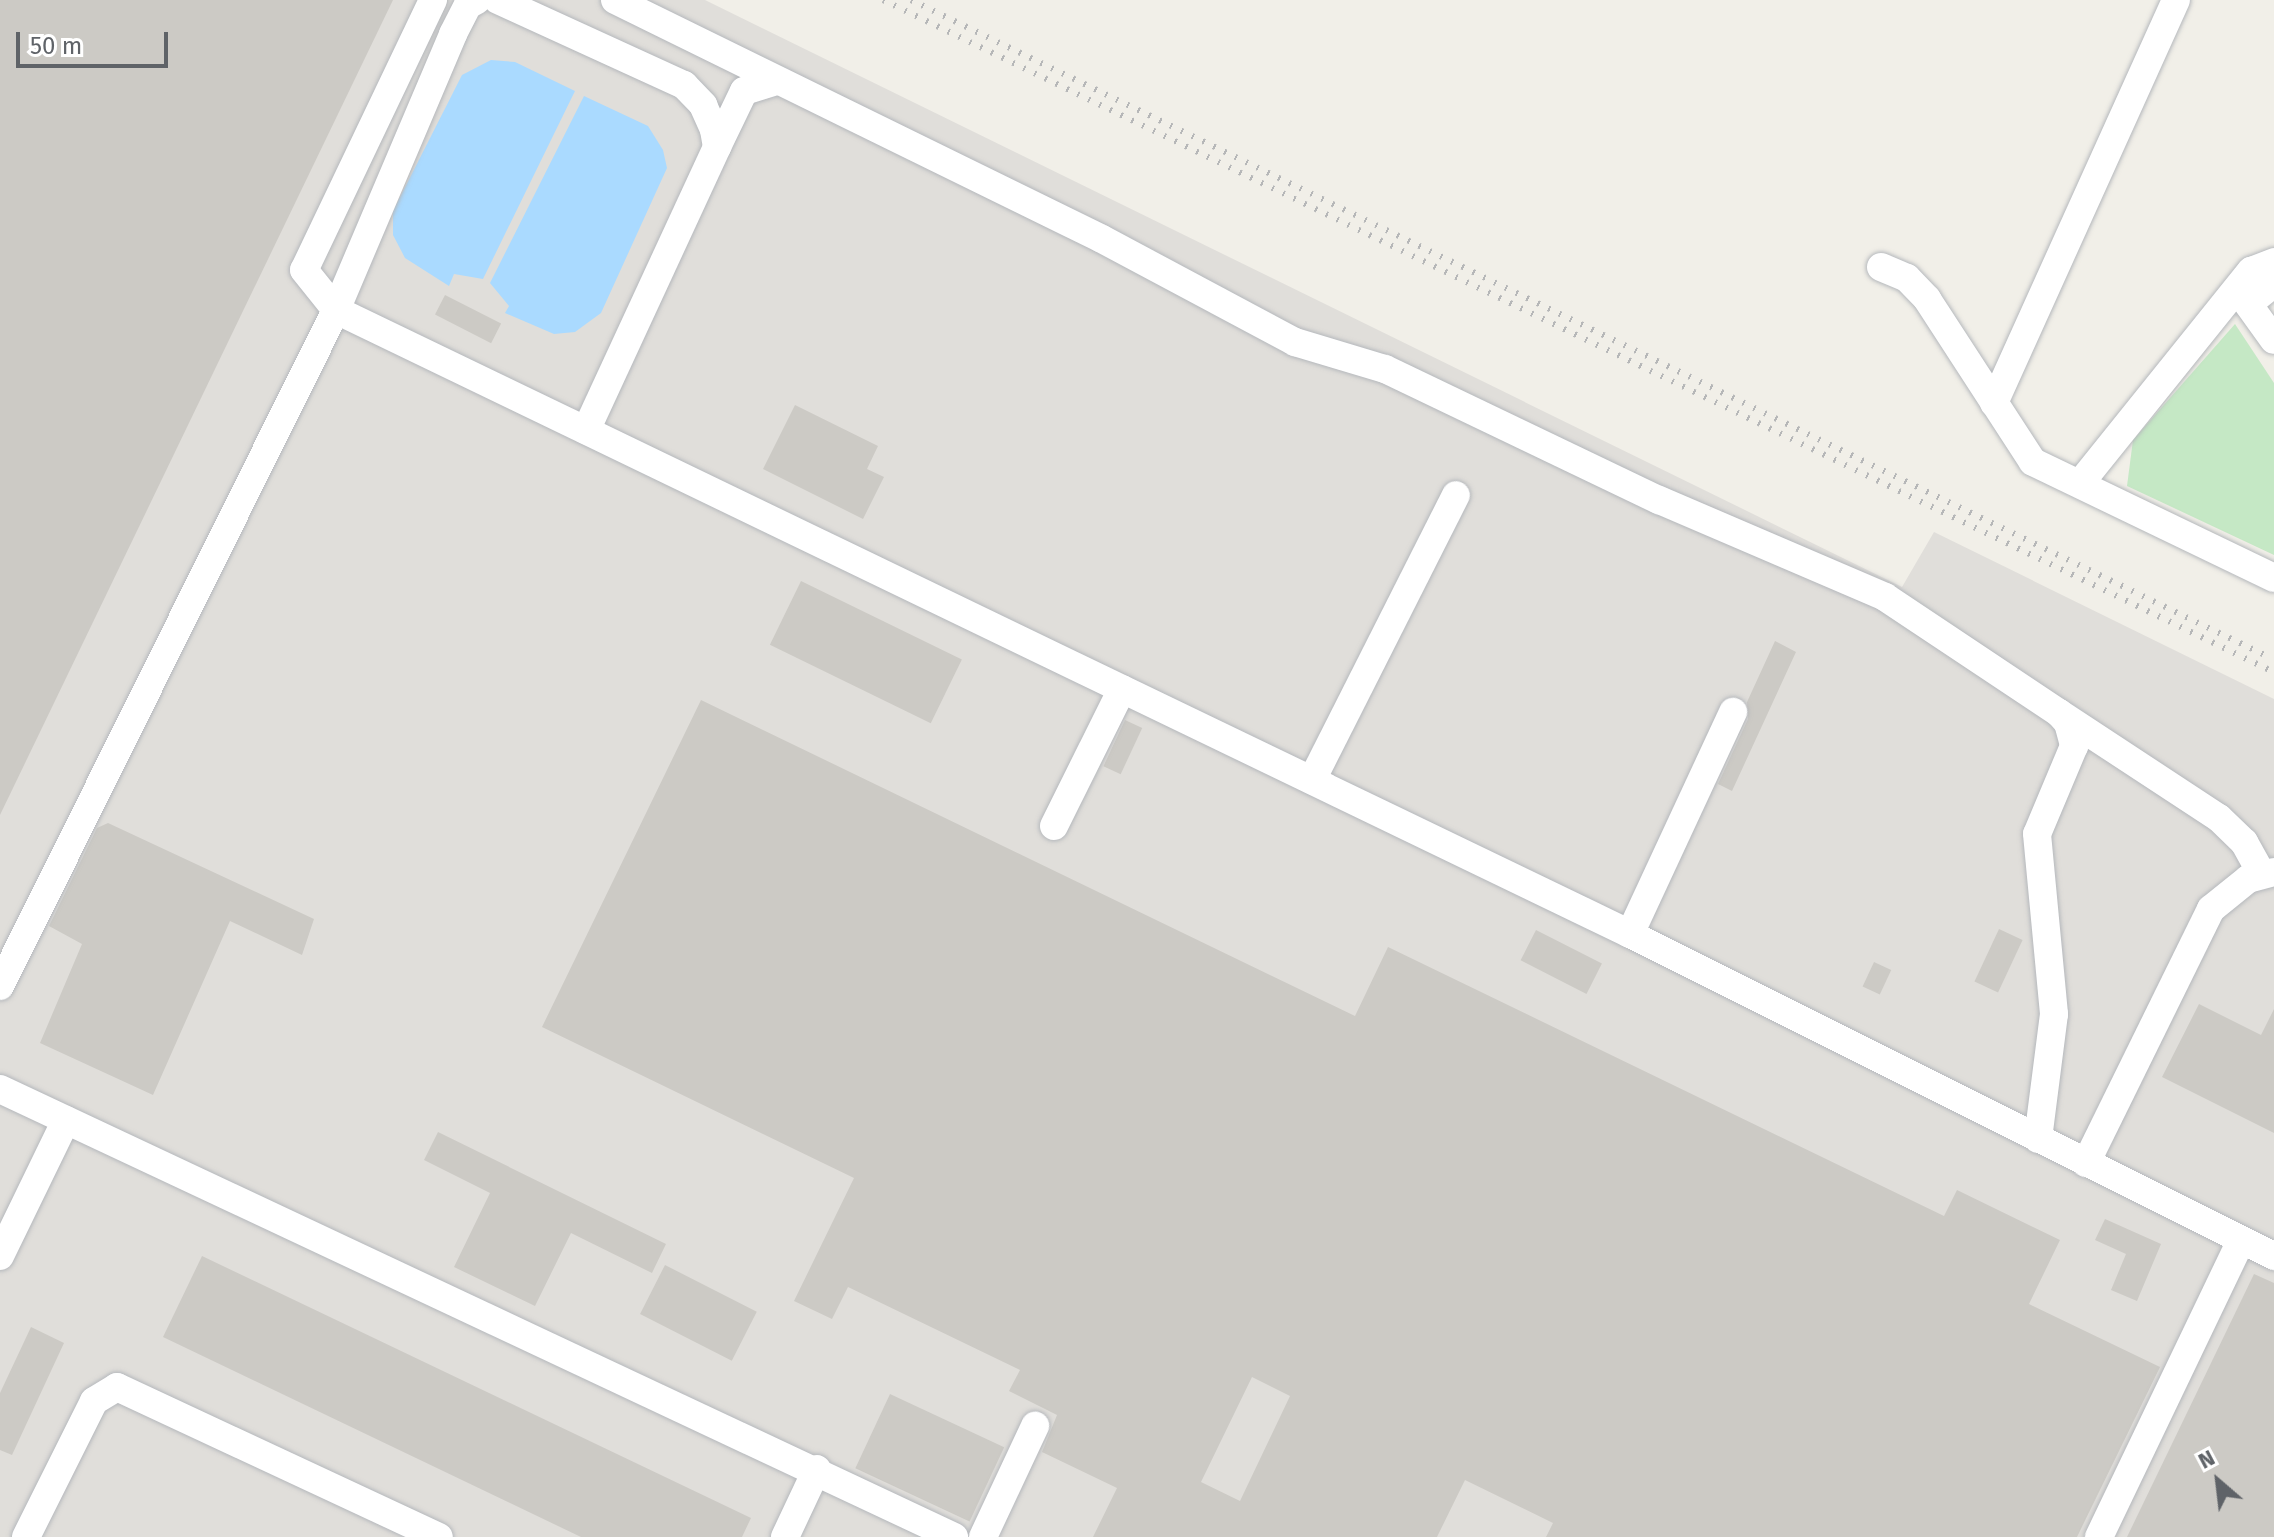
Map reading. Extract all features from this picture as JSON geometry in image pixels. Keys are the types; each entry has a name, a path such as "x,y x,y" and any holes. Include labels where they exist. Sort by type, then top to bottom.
{"street":[{"path":"433,0 304,270 336,310 1630,934 2274,1256"},
{"path":"0,986 336,310 453,34 468,5 477,0"},
{"path":"498,0 684,85 703,105 717,147"},
{"path":"615,0 774,82 1102,239 1295,342 1385,369 1659,500 1896,602 2219,818 2244,842 2268,873 2226,893 2211,909 2086,1163"},
{"path":"1994,403 2176,0"},
{"path":"586,430 744,91 774,82"},
{"path":"2082,481 2251,271 2274,262"},
{"path":"1881,267 1907,278 1927,299 2033,462 2082,481 2274,578"},
{"path":"2225,304 2248,290 2266,290"},
{"path":"2266,290 2248,304 2274,340"},
{"path":"1312,780 1456,495"},
{"path":"1054,826 1122,689"},
{"path":"1630,934 1733,712"},
{"path":"2038,1139 2054,1014 2037,834 2074,746 2068,723 2059,713"},
{"path":"0,1089 817,1469 954,1537"},
{"path":"0,1256 66,1120"},
{"path":"2099,1537 2241,1240"},
{"path":"26,1537 94,1401 117,1387 439,1537"},
{"path":"983,1537 1035,1426"},
{"path":"785,1537 817,1469"}],"shaded area":[{"path":"0,0 705,0 1902,587 1934,532 2274,699 2274,1537 0,1537"}],"green space":[{"path":"2235,324 2274,383 2274,555 2127,486 2133,440"}],"water":[{"path":"491,60 515,62 575,91 483,279 454,274 449,286 405,258 393,235 393,211 462,75"},
{"path":"584,96 648,126 663,150 667,168 601,313 575,332 554,334 505,313 509,306 490,283"}],"building":[{"path":"0,0 393,0 0,815"},
{"path":"445,295 501,324 491,343 435,315"},
{"path":"795,405 878,446 867,469 884,477 863,519 763,469"},
{"path":"801,581 962,659 931,723 770,645"},
{"path":"1775,641 1796,652 1732,791 1718,784 1748,719 1747,702"},
{"path":"701,700 1355,1016 1388,947 1944,1216 1957,1190 2060,1240 2029,1304 2160,1367 2077,1537 1546,1537 1553,1523 1465,1480 1437,1537 1093,1537 1117,1488 1042,1452 1057,1415 1009,1391 1020,1370 848,1287 832,1319 794,1301 854,1178 542,1027","holes":["1252,1377 1290,1396 1240,1501 1201,1482"]},
{"path":"1125,720 1142,728 1121,774 1103,766"},
{"path":"108,823 314,919 302,955 230,921 153,1095 40,1043 82,944 49,926 97,828"},
{"path":"1999,929 2023,940 1998,993 1974,982"},
{"path":"1536,930 1602,964 1586,994 1521,960"},
{"path":"1874,962 1891,970 1880,995 1863,986"},
{"path":"2199,1004 2261,1035 2274,1009 2274,1133 2162,1077"},
{"path":"438,1132 666,1244 652,1273 571,1233 535,1306 454,1267 490,1193 424,1160"},
{"path":"2105,1219 2161,1244 2137,1301 2111,1290 2126,1254 2095,1240"},
{"path":"202,1256 751,1518 742,1537 581,1537 163,1337"},
{"path":"665,1265 757,1312 732,1361 640,1314"},
{"path":"2254,1274 2274,1283 2274,1537 2127,1537"},
{"path":"31,1327 64,1343 12,1455 0,1450 0,1393"},
{"path":"890,1394 1004,1447 970,1522 855,1468"}],"railway":[{"path":"883,0 2274,672"},
{"path":"911,0 2265,655"}]}
